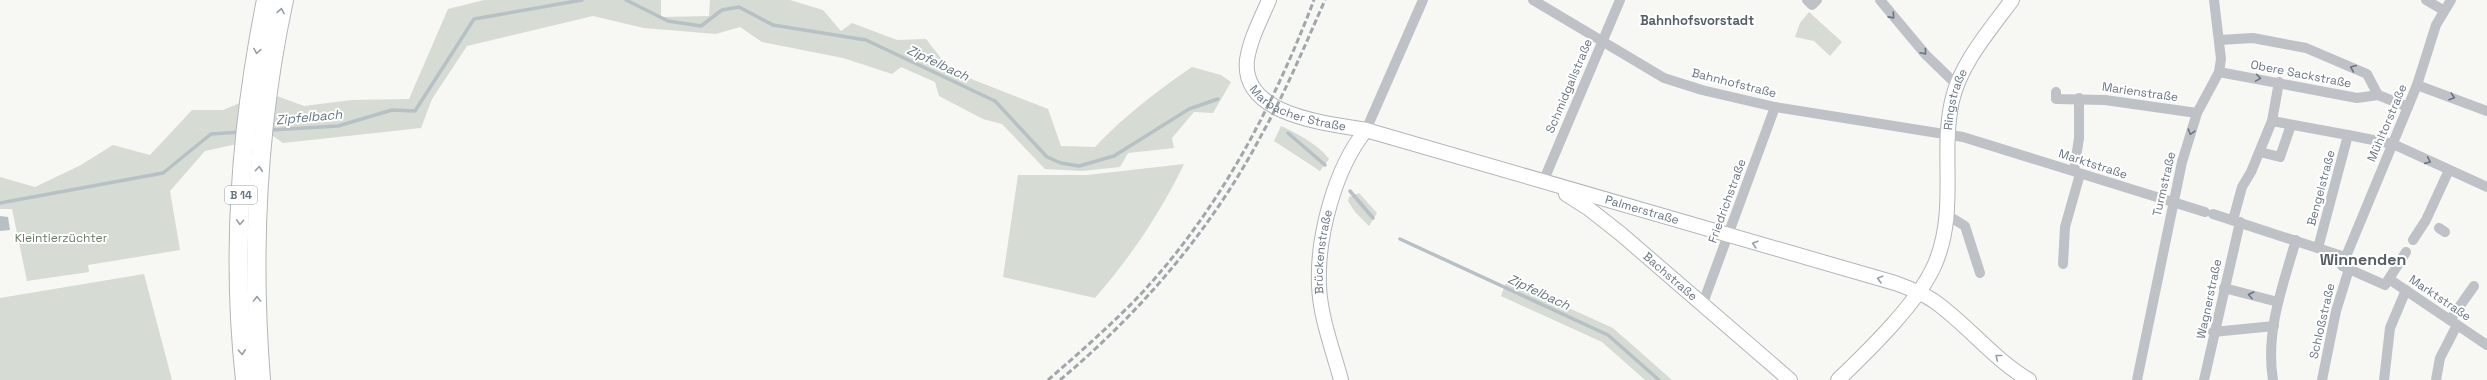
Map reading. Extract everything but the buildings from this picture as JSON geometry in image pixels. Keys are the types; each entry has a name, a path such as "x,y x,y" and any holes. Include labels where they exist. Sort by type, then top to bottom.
{"highway":[{"name":"B 14","path":"245,380 240,274 243,163 254,74 266,0"},
{"name":"B 14","path":"261,380 257,305 259,173 273,57 284,0"}],"street":[{"name":"Marbacher Straße","path":"1269,0 1250,46 1247,62 1248,73 1255,92 1266,102 1288,113 1366,130"},
{"path":"1366,130 1423,0"},
{"name":"Bahnhofstraße","path":"1533,0 1603,40 1664,78 1702,90 1775,107 1948,134"},
{"name":"Schmidgallstraße","path":"1542,182 1620,0"},
{"path":"1880,0 1926,55 1957,84"},
{"name":"Ringstraße","path":"1838,380 1898,317 1935,264 1947,215 1949,184 1948,134 1952,101 1957,84 1976,51 2012,0"},
{"name":"Turmstraße","path":"2137,380 2172,203 2197,113 2219,72 2221,59 2214,0"},
{"path":"2426,0 2443,10"},
{"name":"Mühltorstraße","path":"2345,257 2417,85 2425,56 2443,10 2451,0"},
{"path":"2219,40 2253,38 2306,48 2366,74 2378,96 2408,107"},
{"name":"Obere Sackstraße","path":"2219,72 2279,82 2357,98 2378,96"},
{"path":"2236,221 2242,187 2251,172 2272,121 2279,82"},
{"path":"2417,85 2487,111"},
{"name":"Marienstraße","path":"2056,92 2056,99 2079,98 2197,113"},
{"path":"2063,264 2065,227 2077,172 2079,98"},
{"name":"Friedrichstraße","path":"1703,303 1729,236 1775,107"},
{"name":"Bengelstraße","path":"2272,121 2393,144 2487,187"},
{"path":"2260,152 2280,157 2291,125"},
{"name":"Palmerstraße","path":"1366,130 1895,283 1917,291"},
{"name":"Brückenstraße","path":"1341,380 1323,316 1319,286 1320,255 1326,221 1334,192 1354,145 1366,130"},
{"name":"Marktstraße","path":"1948,134 1974,135 2077,172 2172,203 2296,240 2345,257"},
{"name":"Bengelstraße","path":"2318,248 2348,135"},
{"path":"2413,240 2426,220 2449,170"},
{"name":"Bachstraße","path":"1542,182 1588,208 1703,303 1787,377"},
{"path":"1947,215 1965,226 1980,273"},
{"name":"Wagnerstraße","path":"2204,380 2217,332 2236,221"},
{"path":"2273,380 2271,351 2274,326 2278,302 2296,240"},
{"path":"2345,257 2342,266 2384,285 2406,252"},
{"name":"Schloßstraße","path":"2322,380 2336,311 2349,269"},
{"name":"Marktstraße","path":"2389,279 2487,345"},
{"path":"2436,380 2440,358 2454,323 2474,286"},
{"path":"2224,288 2278,302"},
{"path":"2384,380 2390,328 2406,290"},
{"path":"1917,291 1934,302 1978,341 2025,379"},
{"path":"2217,332 2274,326"}],"green space":[{"name":"Kleintierzüchter","path":"484,0 661,0 661,17 709,16 710,0 790,0 823,10 841,31 852,23 897,40 926,39 951,71 1048,109 1061,146 1095,147 1141,104 1192,67 1221,75 1231,82 1213,113 1194,112 1172,138 1174,148 1128,153 1120,167 1082,171 1045,169 1002,124 983,119 939,96 935,82 901,67 892,74 843,58 762,42 740,27 716,34 644,28 593,16 467,46 432,99 421,128 283,143 273,136 205,151 170,191 180,250 88,265 89,272 27,281 12,209 0,209 0,177 35,187 81,165 113,145 150,155 192,110 223,110 266,92 304,106 352,100 409,99 448,9"},
{"path":"1809,12 1842,42 1830,56 1814,41 1795,37 1800,23"},
{"path":"1281,126 1301,136 1324,153 1329,159 1320,171 1274,141"},
{"path":"1184,164 1165,200 1144,234 1108,283 1095,298 1003,277 1018,175 1087,175"},
{"path":"1359,193 1377,213 1369,226 1355,212 1348,201 1349,197"},
{"path":"144,274 172,380 0,380 0,298"},
{"path":"1507,280 1613,328 1672,380 1645,380 1602,342 1501,296"}],"shaded area":[{"path":"0,216 8,217 10,230 0,231"}],"waterway":[{"name":"Zipfelbach","path":"270,130 338,126 392,110 415,111 474,19 582,0"},
{"name":"Zipfelbach","path":"626,0 668,21 701,26 722,10 739,7 773,25 866,40 995,101 1047,157 1061,163 1079,166 1114,156 1189,109 1218,99"},
{"name":"Zipfelbach","path":"0,203 163,173 211,134 241,132"},
{"name":"Zipfelbach","path":"1288,133 1325,165"},
{"name":"Zipfelbach","path":"1350,191 1373,218"},
{"name":"Zipfelbach","path":"1400,239 1608,335 1659,380"}],"railway":[{"path":"1048,380 1106,329 1139,296 1168,264 1194,229 1241,157 1261,119 1298,40 1314,0"},
{"path":"1060,380 1090,354 1147,297 1173,267 1221,203 1271,118 1325,0"}],"district":[{"name":"Bahnhofsvorstadt","path":"1697,20"},
{"name":"Winnenden","path":"2363,259"}]}
